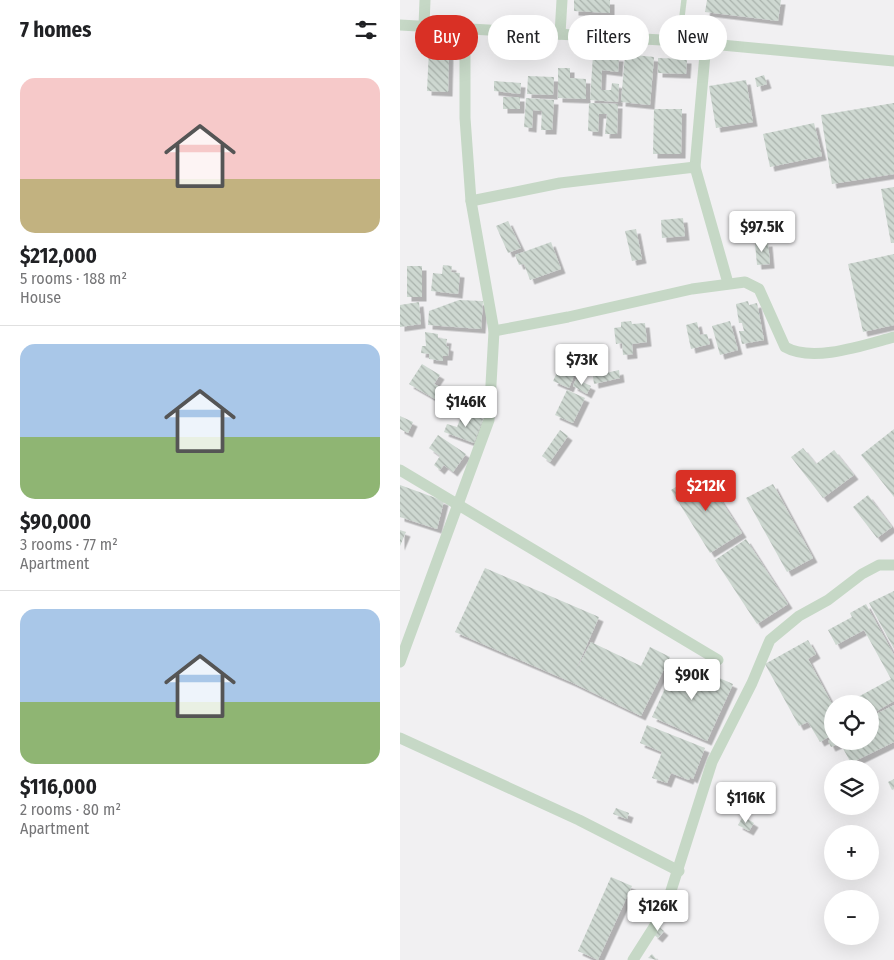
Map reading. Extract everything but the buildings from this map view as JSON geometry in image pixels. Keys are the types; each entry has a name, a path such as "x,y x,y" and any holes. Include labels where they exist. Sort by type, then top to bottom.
{"street":[{"path":"424,15 425,0"},
{"path":"560,34 562,0"},
{"path":"400,25 415,26"},
{"path":"478,30 659,40"},
{"path":"727,45 894,61"},
{"path":"400,662 489,420 494,331 472,200 466,118 465,60"},
{"path":"704,60 695,167 728,284"},
{"path":"472,200 560,183 695,167"},
{"path":"494,331 745,282 759,289 785,347 793,352 808,355 855,347 894,337"},
{"path":"400,470 718,660"},
{"path":"633,960 661,916 679,871 712,762 752,683 770,640 799,616 828,600 878,564 894,564"},
{"path":"400,738 579,820 679,871"}],"lane":[{"path":"682,15 684,0"}]}
